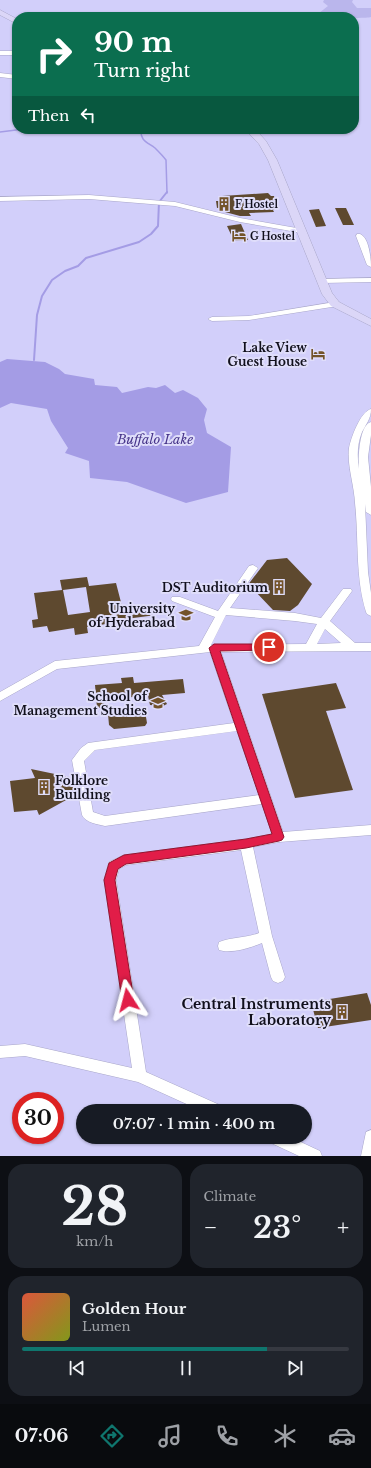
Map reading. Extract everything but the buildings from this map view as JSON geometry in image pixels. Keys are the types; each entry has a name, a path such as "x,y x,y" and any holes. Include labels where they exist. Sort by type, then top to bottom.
{"street":[{"path":"0,12 12,19"},
{"path":"0,53 12,53"},
{"path":"0,75 12,79"},
{"path":"258,134 266,146 278,173 326,294 335,304 371,323"},
{"path":"0,199 89,198 176,204 240,220 302,231"},
{"path":"360,236 371,265"},
{"path":"322,281 371,280"},
{"path":"212,319 249,318 335,304"},
{"path":"371,412 364,420 355,441 354,459 367,578 366,599 371,612"},
{"path":"371,425 363,446 362,458 371,512"},
{"path":"252,568 222,613 208,648 241,726 279,837"},
{"path":"310,646 324,622 347,591"},
{"path":"176,599 222,613 295,617 324,622 353,648"},
{"path":"0,697 55,665 208,648 310,646 353,648 371,647"},
{"path":"241,726 92,746 85,751 78,760 88,815 95,819 105,821 265,799"},
{"path":"140,1076 110,880 113,866 124,860 246,844 279,837 371,830"},
{"path":"246,844 266,936 278,977"},
{"path":"224,946 250,942 266,936"},
{"path":"250,942 270,950"},
{"path":"0,1052 25,1050 140,1076 202,1104"},
{"path":"368,1156 371,1137"},
{"path":"289,1144 315,1156"}],"shaded area":[{"name":"University of Hyderabad","path":"0,0 371,0 371,1156 0,1156"},
{"path":"324,0 353,0 352,2 357,8 371,8 371,17 359,18 359,12 320,12 328,6 323,2"}],"water":[{"name":"Buffalo Lake","path":"7,359 45,362 59,369 65,374 94,379 95,385 117,387 122,393 148,387 156,388 165,385 175,393 183,390 198,398 207,409 204,420 207,433 231,447 228,492 186,503 127,482 90,478 89,461 65,453 68,448 51,421 47,409 11,403 0,408 0,362"}],"waterway":[{"path":"0,132 12,130"},
{"path":"141,134 143,139 155,148 166,160 167,192"},
{"path":"34,360 37,315 42,296 52,280 65,271 78,266 86,258 139,242 151,234 158,226 159,202 167,192"}],"place":[{"name":"F Hostel","path":"224,204"},
{"name":"G Hostel","path":"239,236"},
{"name":"Lake View Guest House","path":"318,354"},
{"name":"DST Auditorium","path":"279,587"},
{"name":"University of Hyderabad","path":"186,615"},
{"name":"School of Management Studies","path":"158,703"},
{"name":"Folklore Building","path":"44,787"},
{"name":"Central Instruments Laboratory","path":"342,1012"}],"route":[{"path":"128,1000 110,880 113,866 124,860 246,844 279,837 214,648 269,647"}]}
